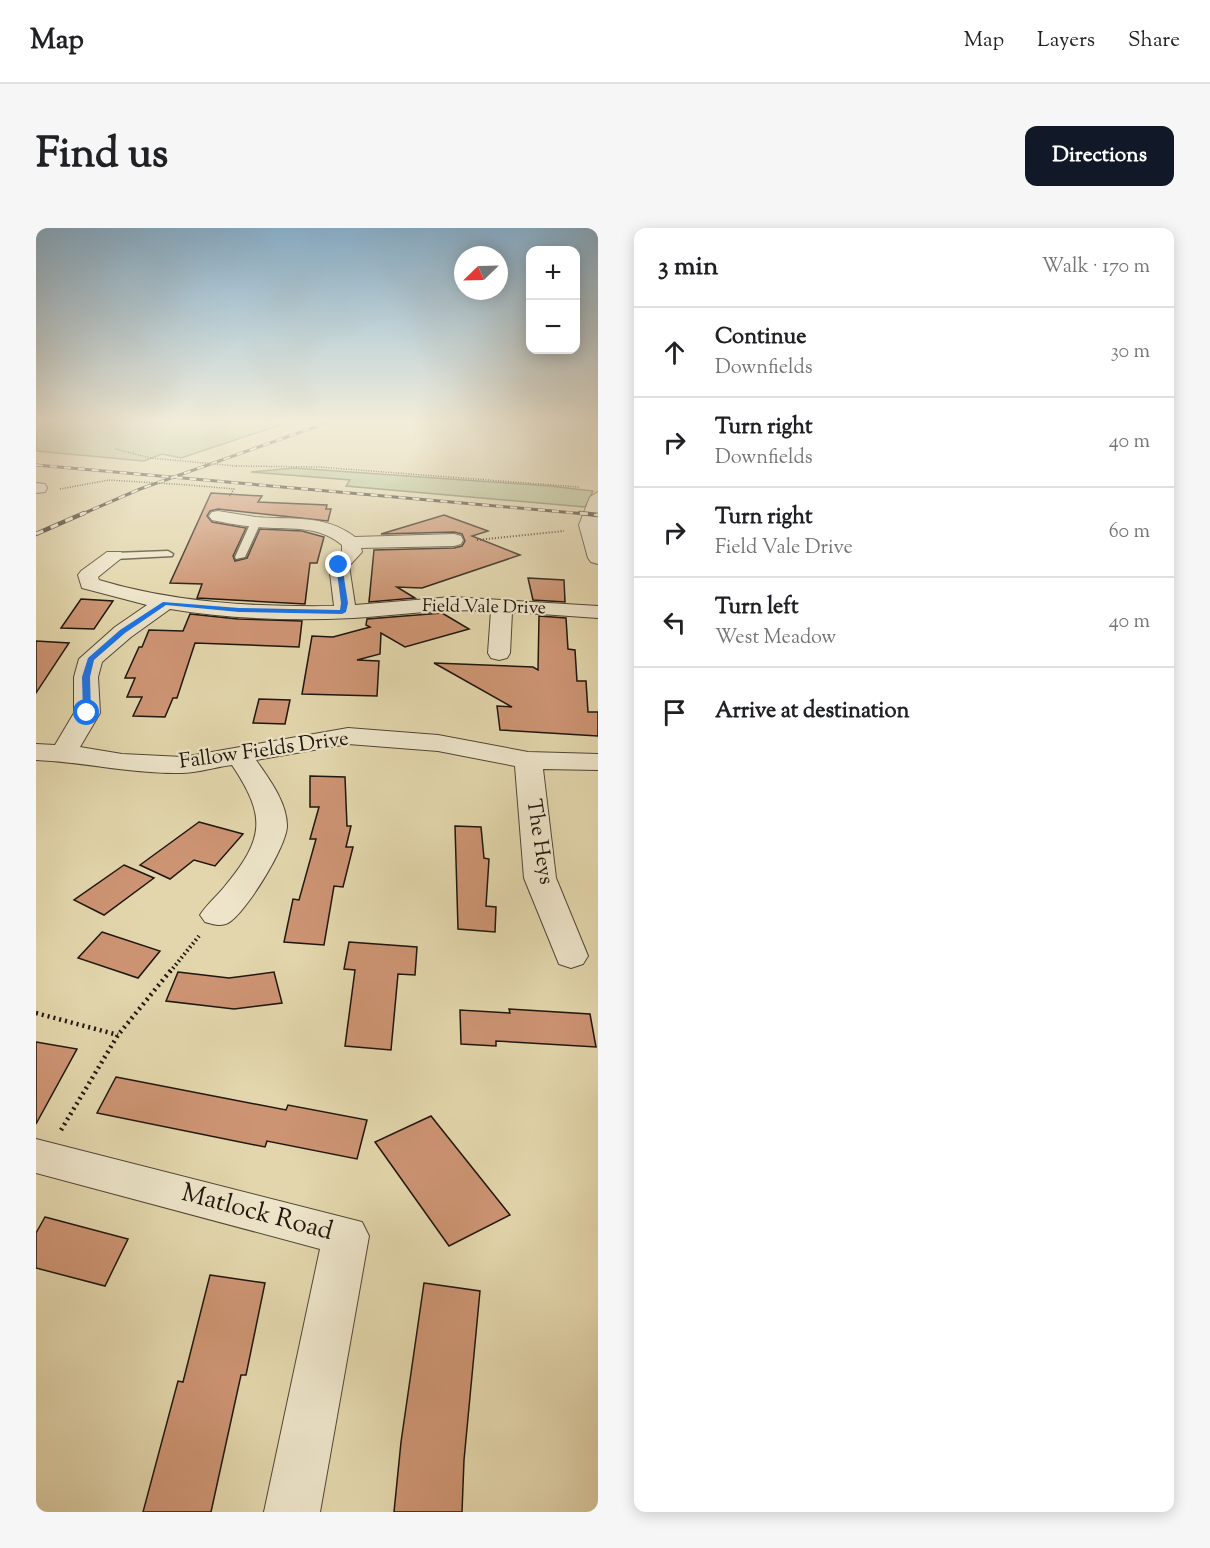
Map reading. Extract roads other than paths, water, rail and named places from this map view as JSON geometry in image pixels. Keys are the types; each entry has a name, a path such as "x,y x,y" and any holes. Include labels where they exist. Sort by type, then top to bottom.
{"street":[{"path":"593,493 588,525 598,558"},
{"path":"218,516 256,522 314,524 336,531 351,543 454,540"},
{"path":"342,612 345,603 339,565 352,552 351,543"},
{"name":"Field Vale Drive","path":"114,556 88,575 89,584 117,594 165,603 239,610 342,612 451,603 598,612"},
{"path":"63,753 87,713 86,677 91,659 123,632 165,603"},
{"path":"499,653 502,606"},
{"name":"Fallow Fields Drive","path":"36,752 63,753 122,762 183,765 240,757 348,736 438,743 528,760 598,762"},
{"path":"217,915 235,897 265,853 273,820 255,777 240,757"},
{"name":"The Heys","path":"528,760 540,878 571,956"},
{"name":"Matlock Road","path":"40,1157 346,1236 292,1512"}],"lane":[{"path":"240,557 256,522"},
{"path":"114,556 168,554"}],"railway":[{"path":"80,515 163,481"},
{"path":"215,481 597,515"},
{"path":"36,534 84,513"},
{"path":"580,513 598,515"}]}
